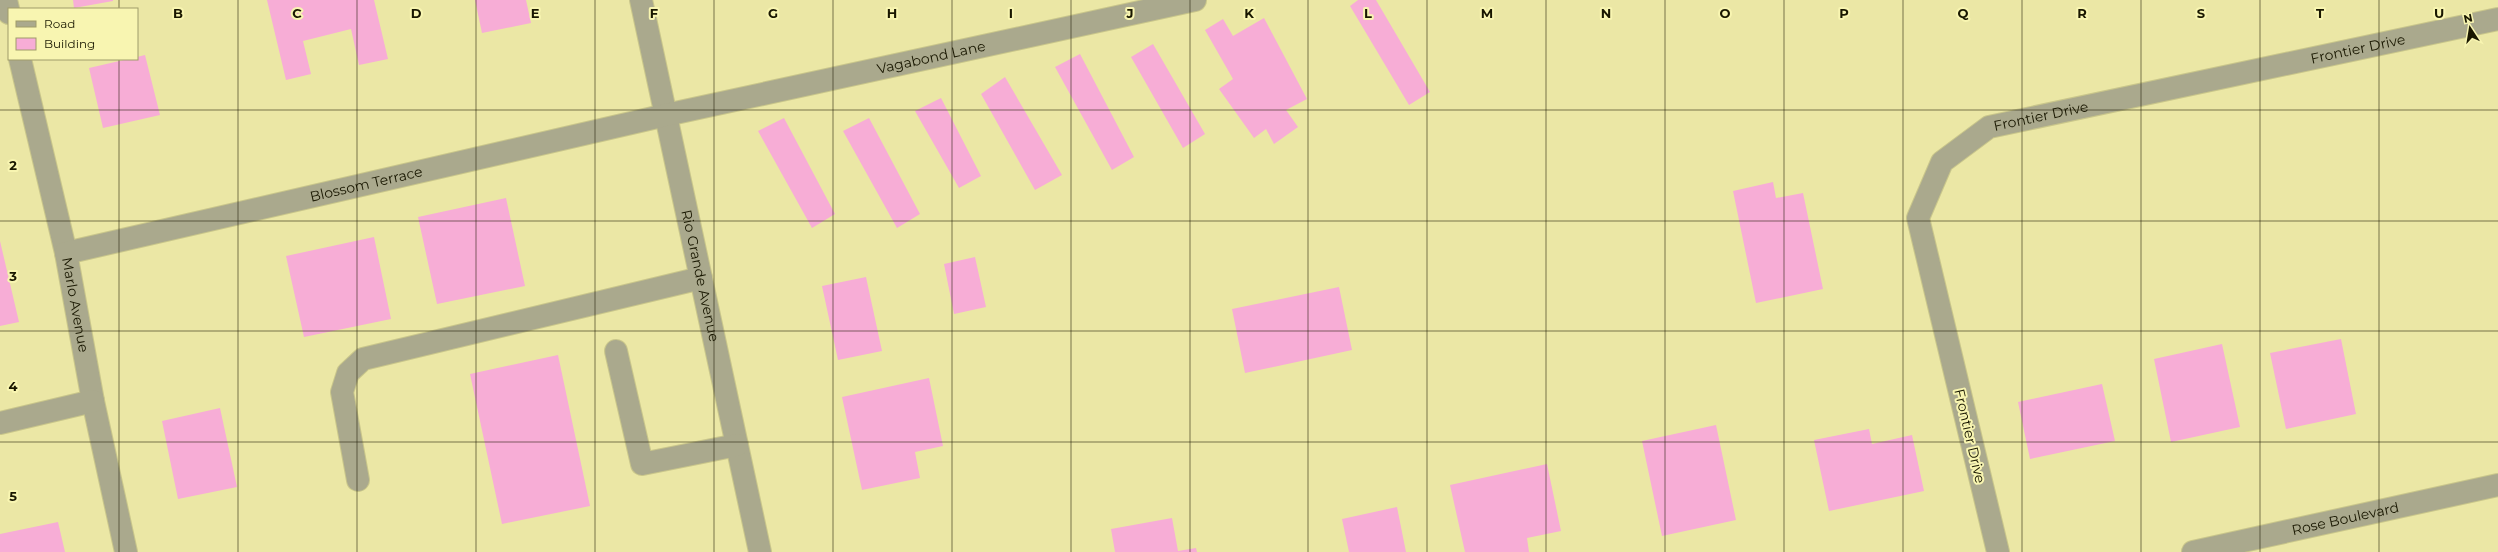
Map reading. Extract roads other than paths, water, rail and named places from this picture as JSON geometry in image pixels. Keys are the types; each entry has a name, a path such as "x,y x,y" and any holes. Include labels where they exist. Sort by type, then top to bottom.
{"street":[{"name":"Rio Grande Avenue","path":"641,0 760,552"},
{"name":"Vagabond Lane","path":"666,115 1195,0"},
{"name":"Frontier Drive","path":"1998,552 1918,218 1942,162 1990,127 2498,19"},
{"name":"Marlo Avenue","path":"20,60 66,253 93,401 126,552"},
{"name":"Blossom Terrace","path":"66,253 666,115"},
{"path":"358,480 342,392 348,373 364,359 701,278"},
{"path":"616,351 642,464 737,444"},
{"path":"0,423 93,401"},
{"name":"Rose Boulevard","path":"2193,552 2498,485"}]}
